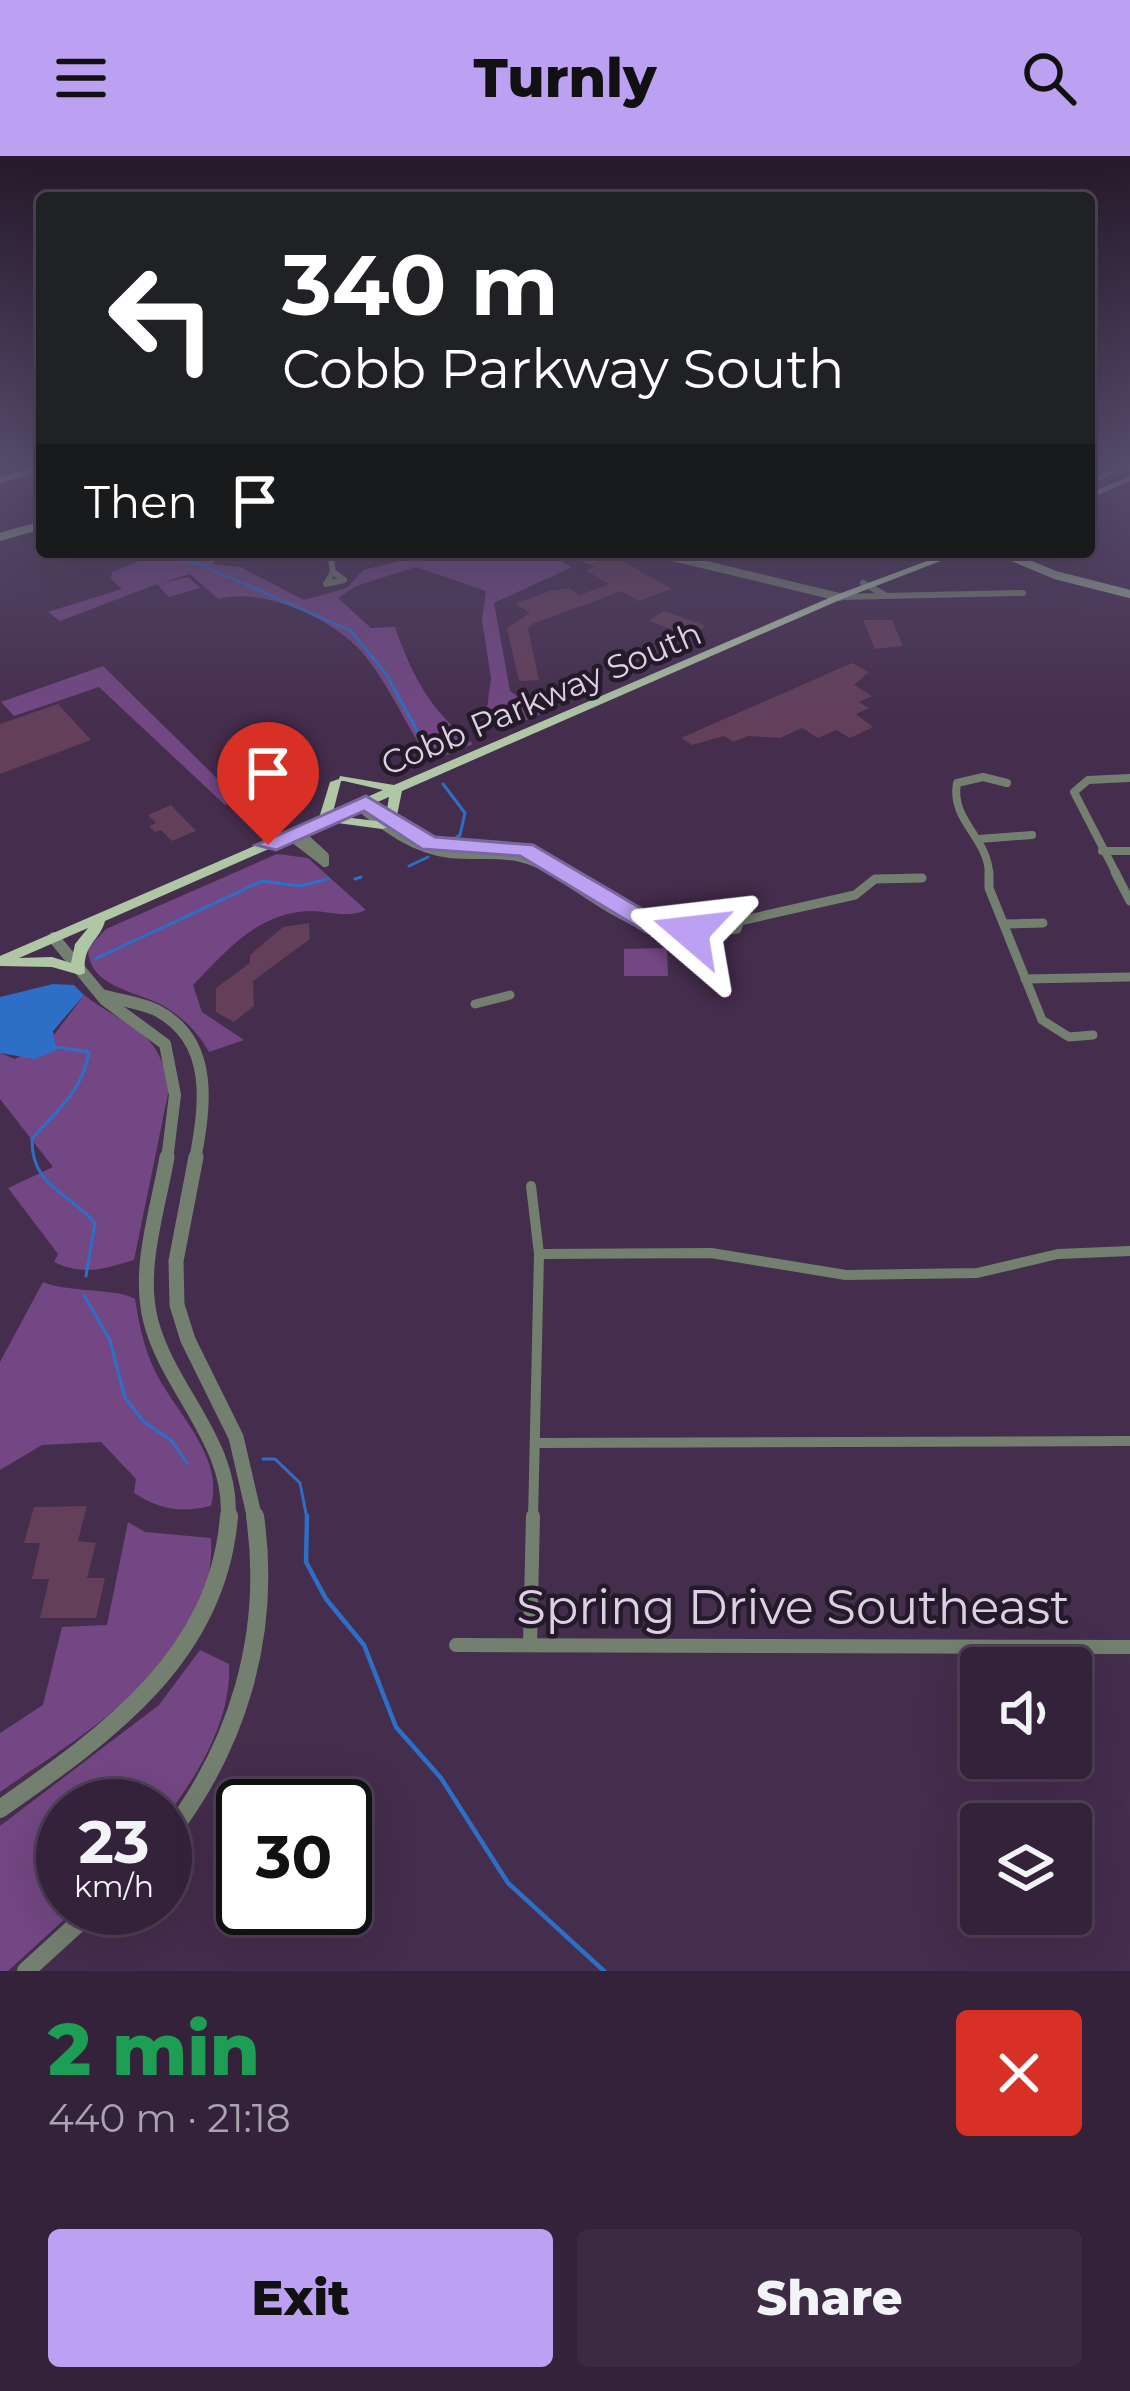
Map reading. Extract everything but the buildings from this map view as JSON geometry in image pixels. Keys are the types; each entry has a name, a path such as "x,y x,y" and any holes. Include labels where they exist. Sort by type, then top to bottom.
{"main road":[{"name":"Cobb Parkway South","path":"324,821 923,558"},
{"name":"Cobb Parkway South","path":"865,586 883,584 945,558"},
{"path":"1016,558 1130,594"},
{"path":"1031,558 1071,578"},
{"path":"0,962 268,845 301,840 324,821 340,780 397,789 387,824 324,821"},
{"path":"0,962 43,962 78,969 84,940 111,913"}],"street":[{"path":"327,558 334,572"},
{"path":"674,558 839,598 1023,592"},
{"path":"883,584 912,595"},
{"path":"865,586 896,597"},
{"path":"1007,783 982,777 956,783 953,794 962,819 990,854 988,882 1025,979 1051,1028 1069,1037 1093,1035"},
{"path":"1130,778 1088,780 1074,792 1130,901"},
{"path":"362,804 387,824 430,844 525,850 669,931 739,922 799,904 855,896 875,879 922,878"},
{"path":"979,839 1032,835"},
{"path":"1102,851 1130,851"},
{"path":"1004,924 1043,923"},
{"path":"0,1809 99,1738 161,1680 204,1616 227,1533 226,1492 214,1447 164,1360 147,1302 149,1229 177,1102 178,1072 160,1037 102,995 55,938"},
{"path":"1025,979 1130,977"},
{"path":"102,995 138,1004 170,1020 189,1038 205,1076 206,1112 181,1218 175,1287 188,1344 243,1458 260,1559 260,1613 238,1704 192,1803"},
{"path":"476,1004 510,995"},
{"path":"530,1645 538,1254 531,1186"},
{"path":"538,1254 711,1252 797,1271 846,1275 977,1274 1058,1254 1130,1251"},
{"path":"535,1443 1130,1442"},
{"name":"Spring Drive Southeast","path":"457,1646 1130,1647"},
{"path":"26,1971 65,1935"}],"shaded area":[{"path":"133,558 217,558 213,564 240,567 304,600 347,588 363,570 413,558 551,558 572,567 494,603 510,691 541,714 505,729 486,716 491,678 482,620 486,591 416,567 356,586 338,598 371,628 395,627 425,692 445,719 473,744 430,762 361,651 332,627 295,608 255,597 218,599 190,574 159,584 188,577 200,588 169,597 157,584 60,621 48,612 122,589 111,579 112,572 137,562"},
{"path":"103,666 239,800 225,805 99,687 14,716 1,702"},
{"path":"277,854 308,858 366,910 345,914 310,911 274,918 244,936 193,985 202,1012 244,1040 209,1052 175,1014 114,985 96,971 88,948 106,929"},
{"path":"667,948 668,976 624,976 624,949"},
{"path":"84,995 149,1041 165,1069 169,1089 134,1260 84,1270 54,1262 58,1254 8,1188 53,1167 0,1099 0,1053 15,1059 51,1039"},
{"path":"43,1282 135,1299 155,1371 205,1453 211,1470 211,1506 171,1508 144,1499 134,1493 136,1479 101,1442 42,1445 0,1470 0,1362"},
{"path":"128,1522 145,1532 211,1538 207,1581 193,1620 139,1688 69,1745 0,1792 0,1733 43,1705 62,1627 107,1625"},
{"path":"200,1650 229,1664 219,1725 192,1779 62,1779 159,1705"},
{"path":"36,1799 36,1935 47,1935 8,1971 0,1971 0,1826"}],"water":[{"path":"53,984 74,985 84,995 53,1031 56,1050 35,1059 0,1053 0,997"}],"waterway":[{"path":"177,558 351,631 386,674 432,758"},
{"path":"443,784 465,813 460,835 447,844"},
{"path":"409,866 428,857"},
{"path":"355,879 361,877"},
{"path":"95,959 262,881 300,886 328,879"},
{"path":"56,1047 89,1052 75,1089 32,1139 33,1155 44,1178 95,1223 86,1276"},
{"path":"84,1295 110,1340 125,1398 144,1422 171,1440 187,1463"},
{"path":"263,1459 275,1459 300,1483 307,1519"},
{"path":"307,1519 306,1562 326,1599 364,1645 396,1727 441,1778 508,1883 604,1971"}],"route":[{"path":"268,845 366,803 401,830 430,844 464,848 495,844 525,850 655,927 691,932"}]}
